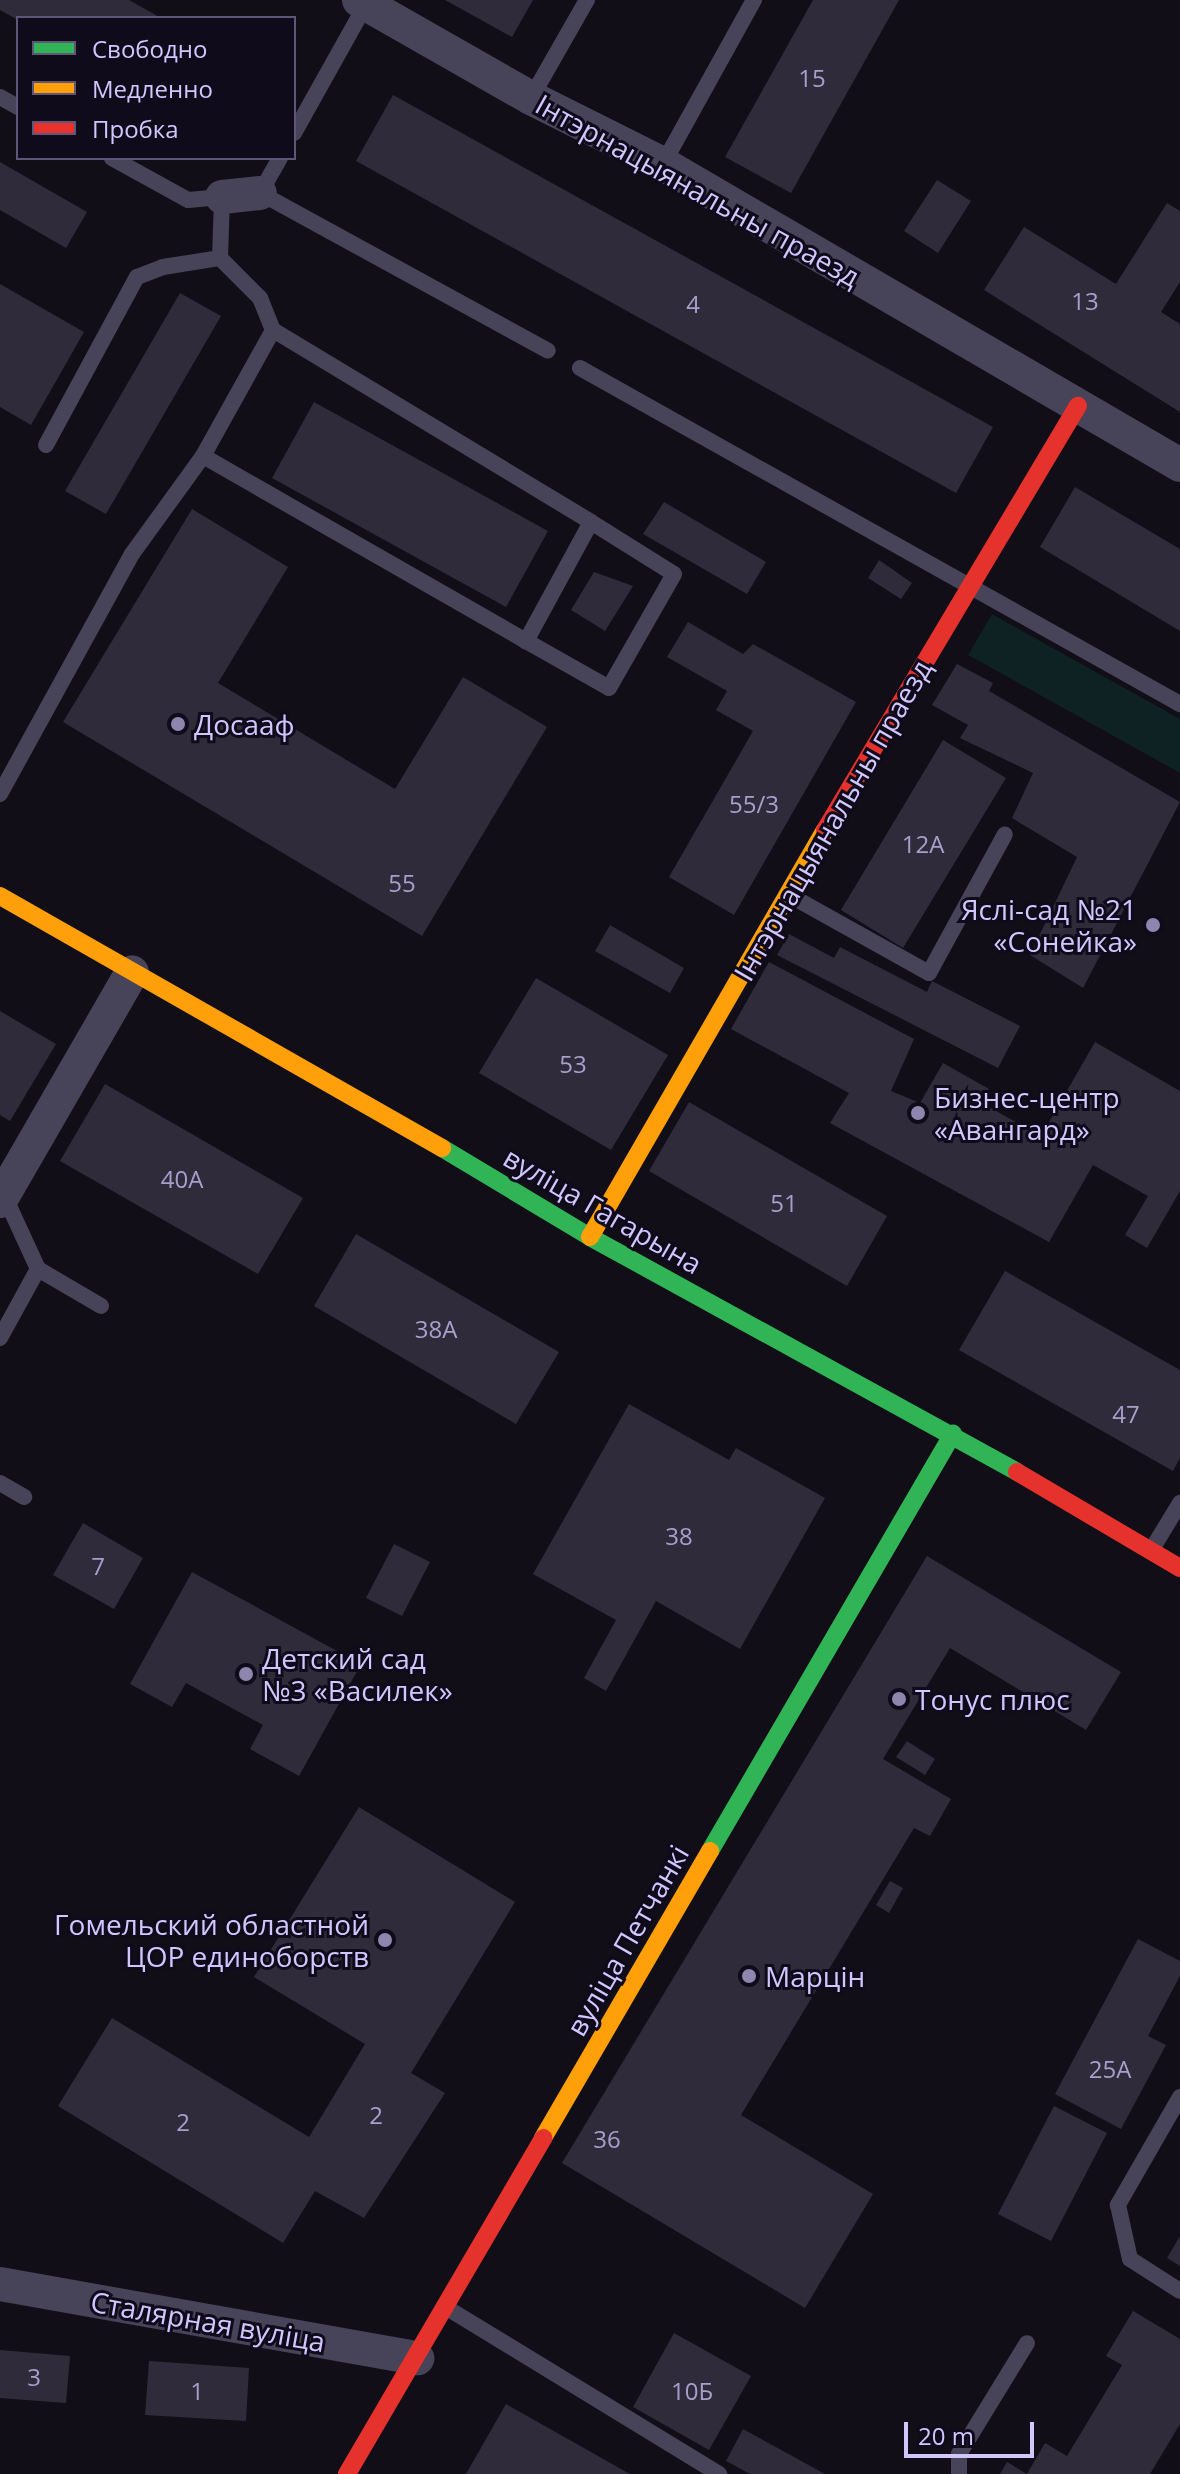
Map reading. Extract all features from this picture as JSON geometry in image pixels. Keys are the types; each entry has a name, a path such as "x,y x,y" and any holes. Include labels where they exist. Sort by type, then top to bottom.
{"street":[{"name":"Інтэрнацыянальны праезд","path":"364,1 531,98 663,164 1180,465"},
{"path":"222,197 260,193"},
{"name":"Інтэрнацыянальны праезд","path":"590,1237 921,665 1078,406"},
{"name":"вуліца Гагарына","path":"0,896 353,1095 590,1237 953,1434 1180,1568"},
{"path":"2,1198 132,972"},
{"name":"вуліца Петчанкі","path":"347,2474 953,1434"},
{"name":"Сталярная вуліца","path":"0,2284 417,2358"}],"lane":[{"path":"531,98 587,0"},
{"path":"663,164 754,0"},
{"path":"296,129 364,1"},
{"path":"116,160 188,200 222,197 220,258 260,298 273,330 674,574 609,688 203,456"},
{"path":"279,160 260,193 548,351"},
{"path":"46,445 137,277 163,267 220,258"},
{"path":"0,794 132,554 203,456 273,330"},
{"path":"580,368 1180,704"},
{"path":"526,641 591,522"},
{"path":"789,895 929,973 1005,834"},
{"path":"2,1198 38,1269 101,1306"},
{"path":"0,1338 38,1269"},
{"path":"0,1483 24,1497"},
{"path":"1151,1551 1180,1503"},
{"path":"1180,2097 1118,2205 1130,2259 1180,2291"},
{"path":"446,2308 719,2474"},
{"path":"959,2474 959,2454 1027,2343"}],"shaded area":[{"path":"992,614 1180,719 1180,773 968,655"}],"building":[{"path":"0,0 129,0 157,16 16,16 16,19 0,10"},
{"path":"445,0 533,0 512,37"},
{"path":"813,0 899,0 791,193 725,157"},
{"path":"393,95 993,427 956,493 356,161"},
{"path":"0,162 87,212 66,248 0,210"},
{"path":"937,180 971,201 938,253 904,231"},
{"path":"1167,203 1180,211 1180,282 1161,312 1180,324 1180,412 984,290 1024,227 1116,284"},
{"path":"0,284 84,332 31,425 0,407"},
{"path":"180,293 221,316 106,514 65,491"},
{"path":"314,402 548,531 506,607 272,478"},
{"path":"1075,487 1180,549 1180,631 1040,547"},
{"path":"664,502 766,562 747,594 643,534"},
{"name":"Досааф","path":"192,509 288,567 218,683 395,789 463,677 547,727 422,936 63,722"},
{"path":"879,560 912,583 901,599 868,578"},
{"path":"594,572 633,586 605,631 571,610"},
{"path":"688,622 743,654 753,644 856,702 734,915 669,877 753,731 716,710 727,691 667,657"},
{"path":"957,664 993,683 989,691 1180,802 1083,988 1030,955 1077,857 1012,818 1033,773 960,738 968,725 932,705"},
{"path":"943,740 1006,778 903,948 841,910"},
{"path":"610,925 684,968 670,993 595,951"},
{"path":"789,934 834,958 840,947 927,992 932,981 1020,1026 998,1068 777,955"},
{"name":"Бизнес-центр «Авангард»","path":"769,962 914,1039 891,1091 920,1103 943,1063 989,1089 982,1103 1041,1136 1095,1042 1180,1091 1180,1191 1147,1248 1125,1235 1148,1196 1093,1165 1049,1242 830,1123 849,1093 731,1029"},
{"path":"536,978 668,1055 611,1150 479,1073"},
{"path":"0,1011 56,1044 10,1121 0,1115"},
{"path":"105,1084 303,1198 258,1274 60,1161"},
{"path":"689,1102 887,1216 847,1286 649,1171"},
{"path":"356,1234 559,1352 516,1424 314,1306"},
{"path":"1005,1271 1180,1370 1180,1458 1173,1471 959,1350"},
{"path":"629,1404 729,1460 736,1448 825,1498 740,1649 656,1601 606,1691 584,1678 616,1620 533,1574"},
{"path":"83,1523 143,1558 114,1609 53,1575"},
{"path":"394,1544 430,1562 402,1616 366,1598"},
{"name":"Марцін","path":"927,1556 1121,1672 1086,1730 950,1648 883,1759 951,1799 930,1836 914,1828 741,2115 873,2194 805,2308 562,2163"},
{"name":"Детский сад №3 «Василек»","path":"192,1572 361,1664 299,1776 250,1749 263,1725 186,1683 172,1707 130,1684"},
{"path":"907,1741 935,1759 925,1775 896,1757"},
{"path":"359,1807 515,1902 411,2073 445,2093 364,2218 315,2191 283,2243 58,2106 112,2018 309,2137 365,2044 254,1977"},
{"path":"890,1881 903,1888 889,1913 876,1905"},
{"path":"1138,1939 1180,1961 1180,1976 1148,2036 1166,2045 1121,2129 1055,2094"},
{"path":"1054,2106 1107,2133 1051,2241 998,2214"},
{"path":"1180,2236 1180,2266 1167,2258"},
{"path":"1133,2311 1180,2339 1180,2424 1150,2474 1027,2474 1045,2443 1067,2456 1122,2365 1106,2356"},
{"path":"674,2333 751,2376 709,2450 633,2407"},
{"path":"0,2350 70,2356 66,2403 0,2398"},
{"path":"149,2361 249,2368 246,2421 145,2415"},
{"path":"506,2404 630,2474 466,2474"},
{"path":"743,2429 825,2474 750,2474 726,2461"},
{"path":"1007,2462 1027,2474 1000,2474"}],"traffic: fast":[{"path":"442,1148 590,1237 1017,1472"},
{"path":"710,1851 953,1434"}],"traffic: slow":[{"path":"590,1237 825,830"},
{"path":"0,896 442,1148"},
{"path":"543,2138 710,1851"}],"traffic: jam":[{"path":"825,830 1078,406"},
{"path":"1017,1472 1180,1568"},
{"path":"347,2474 543,2138"}],"place":[{"name":"Досааф","path":"178,724"},
{"name":"Яслі-сад №21 «Сонейка»","path":"1153,925"},
{"name":"Бизнес-центр «Авангард»","path":"918,1113"},
{"name":"Детский сад №3 «Василек»","path":"246,1674"},
{"name":"Тонус плюс","path":"899,1699"},
{"name":"Гомельский областной ЦОР единоборств","path":"385,1940"},
{"name":"Марцін","path":"749,1976"}]}
